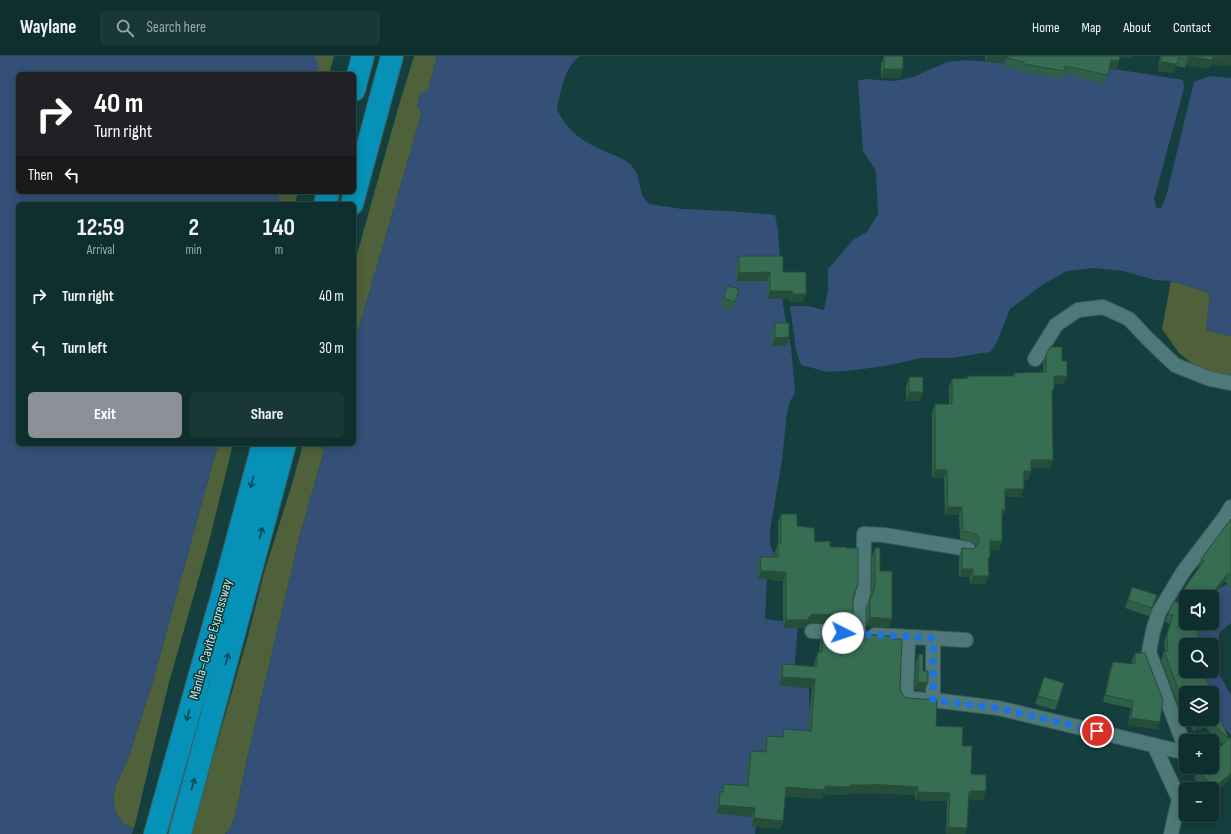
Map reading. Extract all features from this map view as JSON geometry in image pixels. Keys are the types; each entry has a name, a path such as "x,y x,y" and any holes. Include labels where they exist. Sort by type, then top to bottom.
{"highway":[{"path":"356,82 363,56"},
{"path":"356,189 392,56"},
{"path":"358,182 402,56"},
{"name":"Manila–Cavite Expressway","path":"158,825 262,446"},
{"name":"Manila–Cavite Expressway","path":"182,828 284,446"}],"street":[{"path":"1035,359 1056,325 1078,310 1102,307 1130,319 1175,365 1210,379 1231,382"},
{"path":"908,637 906,698 998,708 1178,751 1186,750 1149,652 1153,631 1159,612 1183,572 1231,507"},
{"path":"858,634 858,607 863,593 864,534 884,535 968,549"},
{"path":"812,631 966,640"},
{"path":"933,638 933,700"},
{"path":"1154,745 1179,799 1172,834"}],"green space":[{"path":"314,56 334,56 330,72 316,72 318,65"},
{"path":"414,56 437,56 428,91 420,94 417,106 422,112 356,338 356,258"},
{"path":"280,194 298,194 296,202 278,202"},
{"path":"1171,281 1210,293 1206,330 1231,336 1231,376 1199,369 1179,353 1162,329"},
{"path":"217,446 233,446 209,542 168,686 134,829 124,824 119,818 113,800 115,787 129,756 152,684"},
{"path":"302,446 319,446 324,451 299,539 249,750 236,812 231,827 225,834 191,834 248,636 264,573"}],"water":[{"path":"0,56 314,56 319,65 317,72 16,72 16,194 280,194 278,202 16,202 16,446 217,446 152,684 129,756 115,787 113,800 115,809 119,818 124,824 134,829 157,834 0,834"},
{"path":"437,56 581,56 575,60 567,72 557,110 561,118 576,135 596,147 622,159 634,168 642,195 649,204 682,209 775,215 778,230 783,305 791,348 795,391 790,401 787,413 782,460 770,530 770,545 778,562 767,575 765,619 798,623 793,687 809,688 810,726 809,743 757,807 755,834 225,834 231,827 236,812 249,750 299,539 324,451 319,446 356,446 356,338 422,112 417,106 420,94 428,91"},
{"path":"967,60 1121,70 1183,80 1184,88 1154,199 1156,207 1161,209 1166,197 1194,82 1210,76 1231,78 1231,336 1206,330 1210,293 1171,281 1155,280 1123,271 1094,268 1067,271 1042,285 1010,309 996,344 990,352 951,358 921,358 885,366 847,371 828,372 801,365 796,350 790,306 808,306 824,310 828,290 828,269 853,240 867,232 878,214 876,171 863,151 858,81 865,79 895,81 913,77 947,62"},
{"path":"1231,582 1231,623 1219,633 1219,638 1192,638 1193,630 1219,630 1219,590 1216,590"},
{"path":"1219,674 1231,695 1231,735 1219,723 1219,686 1201,686 1198,678 1219,678"}],"pier":[{"path":"134,827 158,832 159,834 132,834"}],"building":[{"path":"884,56 903,56 903,69 884,69"},
{"path":"1008,56 1120,56 1119,61 1111,60 1108,75 1065,66 1064,71 1024,64 1024,62 1008,58"},
{"path":"1162,56 1188,56 1188,59 1178,58 1177,64 1161,62"},
{"path":"1188,56 1231,57 1213,57 1212,60"},
{"path":"739,256 783,256 783,272 806,272 806,294 793,294 793,291 770,291 770,272 739,273"},
{"path":"727,286 739,289 735,302 724,298"},
{"path":"775,323 789,323 789,337 775,338"},
{"path":"1050,347 1062,347 1062,361 1067,361 1067,376 1054,376 1054,390 1052,390 1053,460 1031,460 1031,471 1024,471 1024,489 1005,489 1005,510 1002,510 1002,541 990,541 990,558 988,558 989,576 973,576 973,569 962,569 962,548 974,549 979,542 979,537 976,534 963,531 962,507 948,507 947,470 935,470 935,404 952,404 952,379 968,378 968,376 1014,376 1014,373 1046,372 1046,355"},
{"path":"909,377 923,377 923,392 909,392"},
{"path":"781,514 797,514 797,526 814,528 815,542 830,541 830,547 858,548 858,584 853,598 853,616 816,614 811,615 807,620 786,620 786,572 761,571 760,557 778,557 778,543 781,543"},
{"path":"1231,519 1231,576 1228,573 1215,590 1183,590 1204,561 1201,559"},
{"path":"875,548 880,548 880,571 892,571 892,619 870,617 870,600 875,585"},
{"path":"1132,587 1157,595 1152,608 1128,600"},
{"path":"1174,601 1179,603 1179,630 1198,630 1198,638 1179,638 1179,678 1206,678 1209,686 1179,686 1179,691 1164,651 1168,651 1167,635 1173,615 1168,614"},
{"path":"823,632 892,636 892,639 902,639 900,689 902,694 908,698 937,700 936,726 963,727 962,746 972,746 971,774 986,775 986,791 969,792 967,828 948,827 950,793 918,792 918,787 870,784 850,785 850,787 825,786 825,790 786,787 783,821 754,818 755,808 719,805 720,792 723,792 724,784 748,786 751,751 766,752 767,736 783,737 784,729 811,731 815,679 782,677 783,664 816,667 818,652 822,652"},
{"path":"1135,653 1145,653 1163,700 1160,722 1131,718 1133,701 1105,695 1113,662 1135,664"},
{"path":"919,654 923,654 923,671 928,671 928,683 918,682"},
{"path":"1044,677 1064,683 1058,702 1038,696"},
{"path":"1219,716 1229,739 1215,726 1219,726"},
{"path":"1231,737 1231,773 1219,784 1219,782 1208,782 1201,774 1219,774 1219,748"}],"route":[{"path":"843,633 933,638 933,700 998,708 1097,731"}]}
